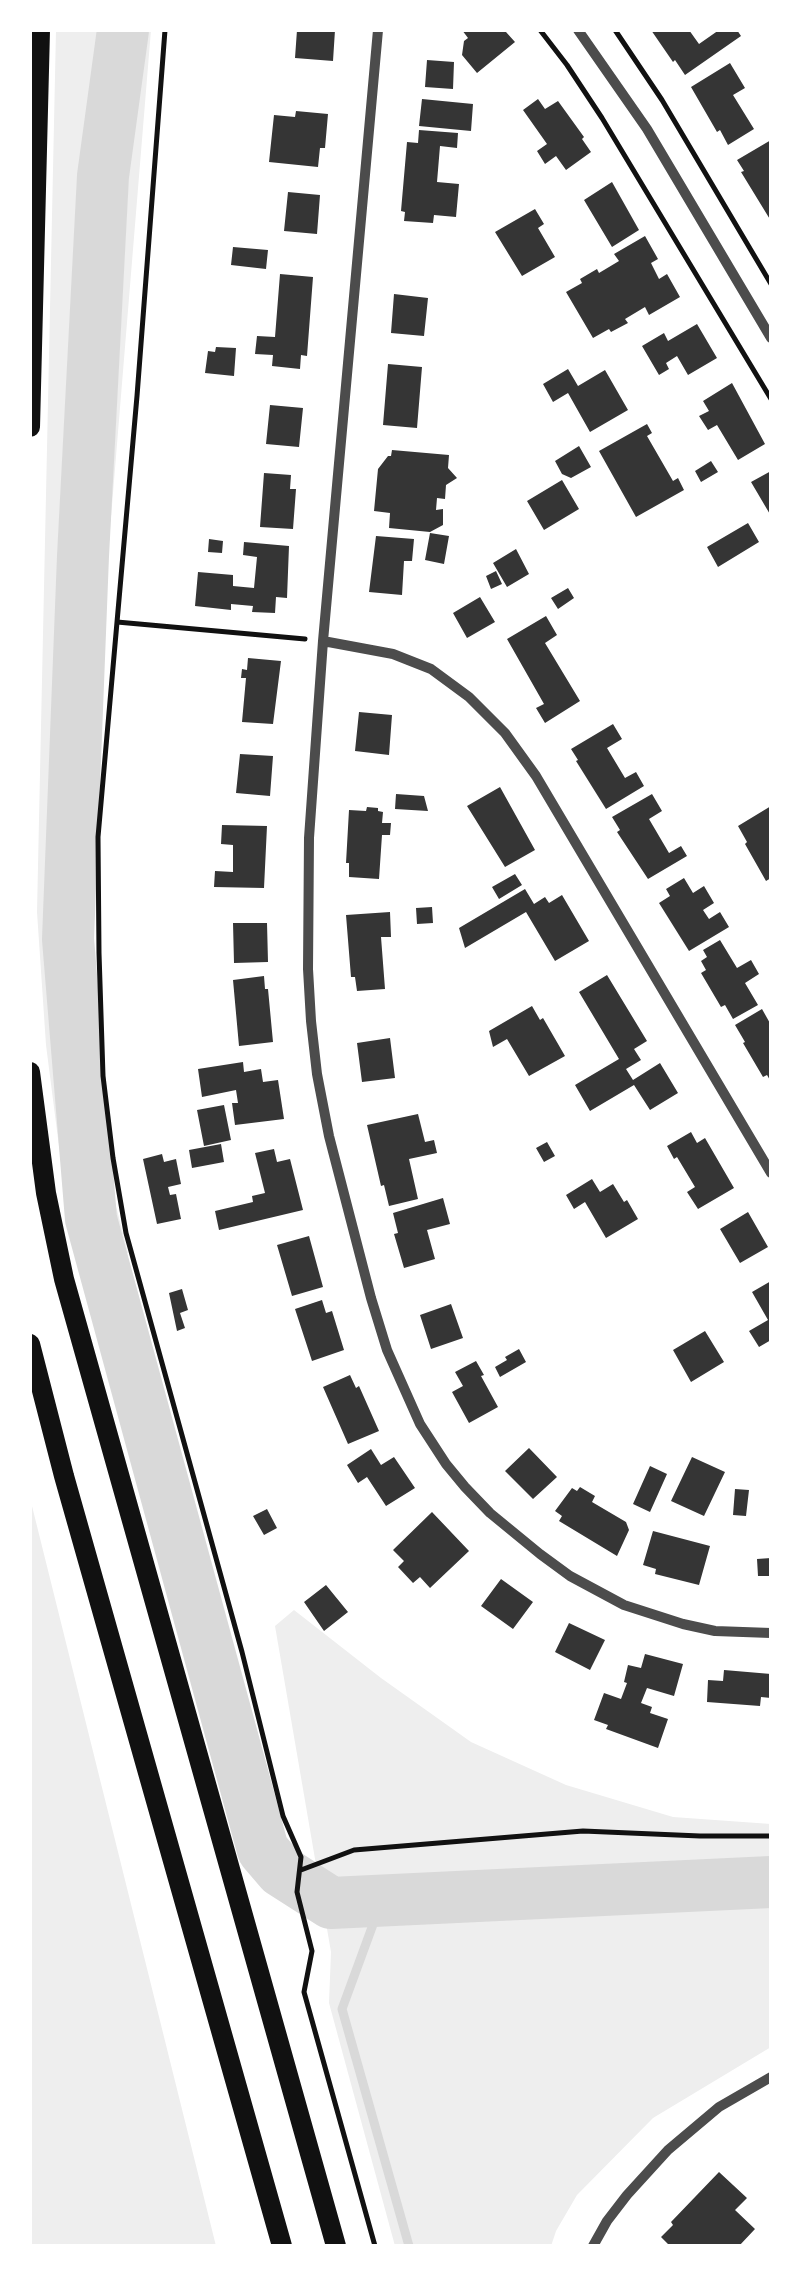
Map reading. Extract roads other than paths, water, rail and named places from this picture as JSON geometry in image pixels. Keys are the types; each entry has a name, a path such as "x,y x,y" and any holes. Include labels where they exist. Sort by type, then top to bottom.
{"main road":[{"path":"30,427 40,30"},
{"path":"30,1072 46,1193 64,1279 336,2246"},
{"path":"30,1344 282,2246"}],"street":[{"path":"378,30 309,838 310,1020 323,1105 343,1194 371,1298 403,1388 432,1444 465,1487 512,1533 570,1576 624,1605 715,1631 771,1633"},
{"path":"578,30 647,129 771,338"},
{"path":"323,642 393,654 431,669 469,697 505,733 536,776 771,1173"},
{"path":"593,2246 627,2195 668,2150 720,2107 771,2077"}],"waterway":[{"path":"123,30 103,176 68,939 91,1219 263,1850 281,1871 331,1903 771,1882"},
{"path":"382,1900 342,2009 409,2246"}]}
